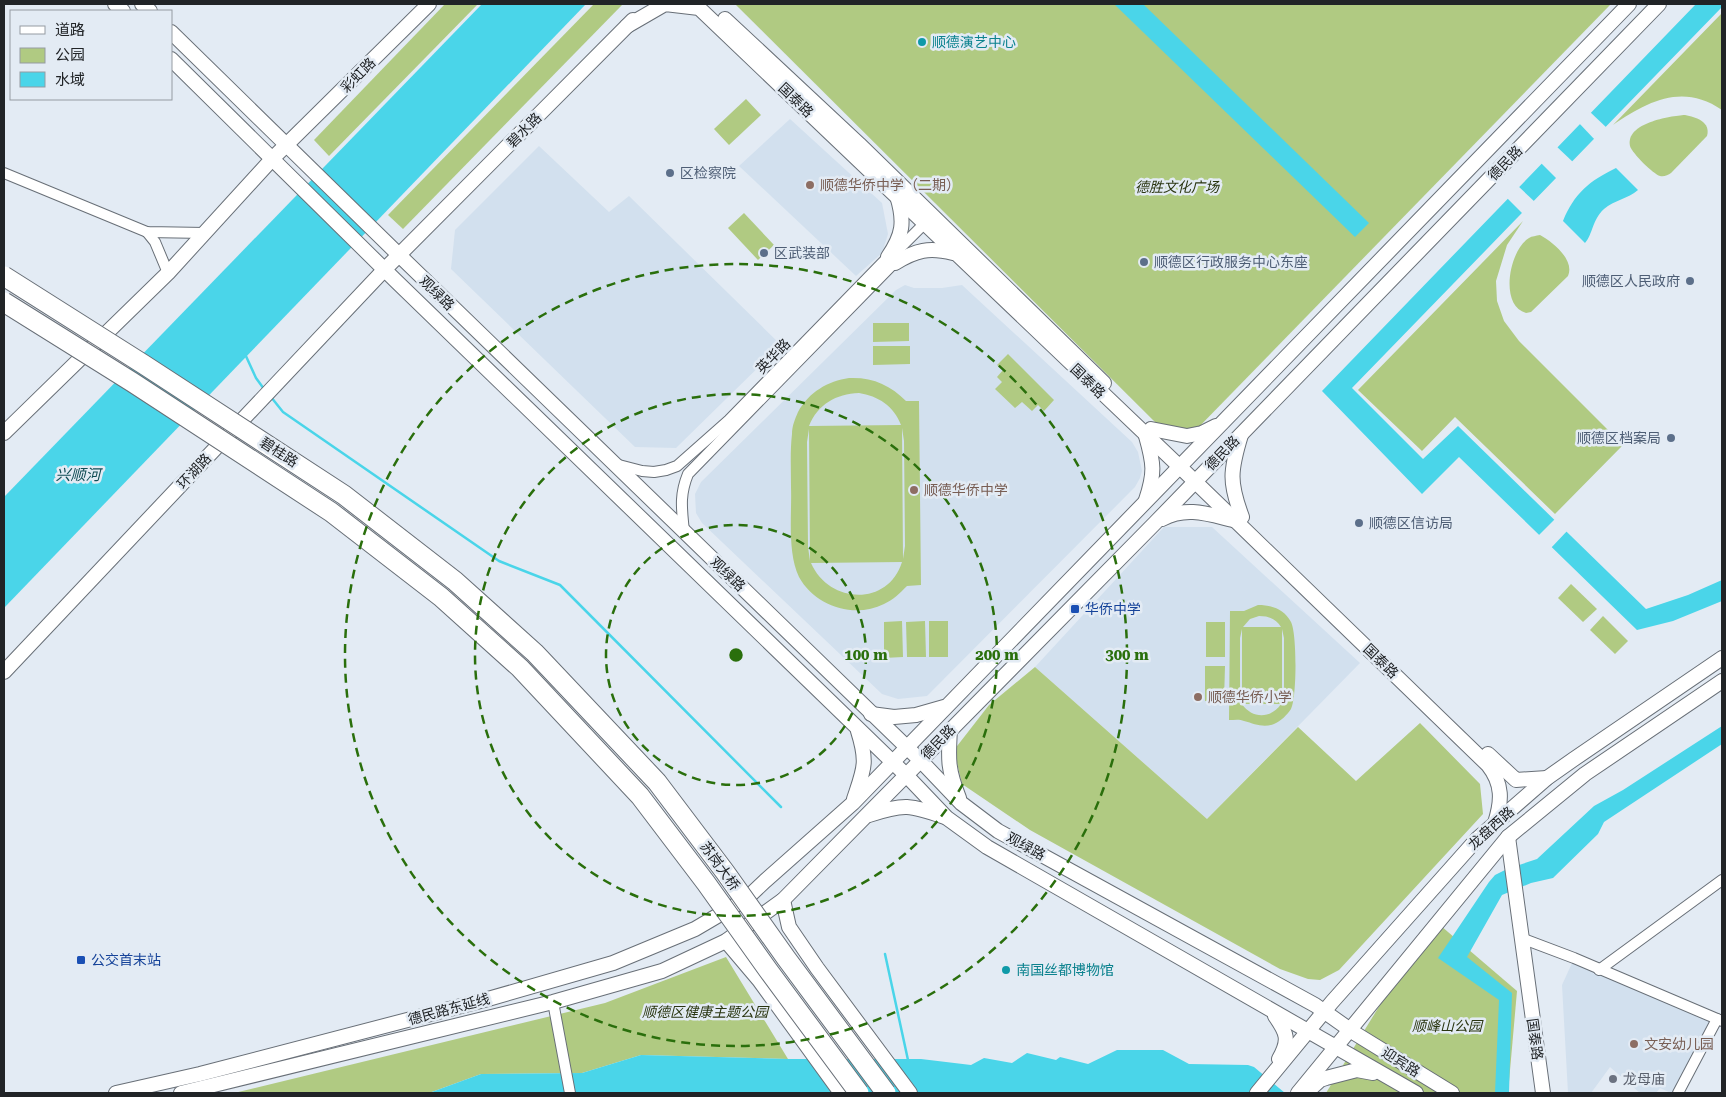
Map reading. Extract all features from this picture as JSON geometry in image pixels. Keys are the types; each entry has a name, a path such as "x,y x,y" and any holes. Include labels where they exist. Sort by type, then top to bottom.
{"highway":[{"path":"4,265 160,375"},
{"name":"碧桂路","path":"4,276 344,495 455,581 535,653"},
{"name":"碧桂路","path":"4,302 132,382 331,512 441,597 520,668"},
{"name":"苏岗大桥","path":"535,653 657,782 886,1093"},
{"name":"苏岗大桥","path":"520,668 640,796 859,1093"}],"main road":[{"name":"彩虹路","path":"273,158 429,4"},
{"name":"碧水路","path":"384,270 649,4"},
{"name":"国泰路","path":"627,26 665,4 699,8 896,196 931,222 955,253 1183,464 1488,765 1500,784 1499,810 1495,823"},
{"name":"国泰路","path":"708,4 859,144 931,222 1148,432"},
{"name":"德民路东延线","path":"116,1093 200,1074 488,999 613,962 695,929 746,899 853,803 1629,4"},
{"name":"德民路","path":"783,900 1155,523 1659,4"},
{"name":"观绿路","path":"172,33 382,240 920,760 961,803 998,830 1315,1004 1349,1030"},
{"name":"观绿路","path":"172,60 384,270 906,775 947,818 987,847 1271,1011 1303,1036 1336,1047 1416,1093"},
{"path":"4,433 168,273 273,158"},
{"path":"892,260 901,234 902,211 896,196"},
{"path":"892,260 927,250 938,249 955,253"},
{"name":"环湖路","path":"4,672 384,270"},
{"path":"1144,504 1152,481 1153,468 1148,432 1188,436 1224,422"},
{"path":"1155,523 1170,515 1188,511 1238,518 1232,476 1233,463 1242,434"},
{"name":"国泰路","path":"1238,518 1408,681 1516,780 1548,778"},
{"name":"龙盘西路","path":"1260,1089 1324,1011 1466,850 1548,778 1722,658"},
{"name":"龙盘西路","path":"1298,1093 1508,837 1585,774 1722,681"},
{"path":"871,714 894,717 916,715 947,706"},
{"path":"853,803 864,768 864,749 856,728"},
{"path":"950,730 948,758 950,775 961,803"},
{"path":"866,816 895,806 916,807 947,818"},
{"name":"国泰路","path":"1508,837 1543,1093"},
{"name":"德民路东延线","path":"181,1093 553,1002 662,971 726,941 783,900"},
{"path":"783,900 789,927 817,968 910,1093"},
{"path":"726,941 759,980 841,1093"},
{"path":"1260,1089 1285,1048 1285,1030 1271,1011"},
{"name":"迎宾路","path":"1349,1030 1452,1093"},
{"path":"1305,1093 1320,1080 1357,1070 1382,1074"}],"street":[{"path":"4,174 147,232 204,233"},
{"name":"英华路","path":"684,532 681,497 688,474 892,260 902,246 931,222"},
{"path":"147,232 155,242 168,273"},
{"name":"英华路","path":"612,463 642,472 666,470 677,466 729,420 892,260"},
{"path":"1599,970 1722,880"},
{"path":"1521,938 1720,1020 1678,1093"},
{"path":"553,1002 570,1093"}],"shaded area":[{"name":"顺德华侨中学（二期）","path":"790,119 882,203 888,234 882,253 856,276 739,166"},
{"path":"539,146 609,212 629,196 781,345 676,448 635,447 451,269 455,230"},
{"name":"顺德华侨中学","path":"905,285 914,288 942,288 962,285 1132,442 1138,452 1142,471 1135,487 927,696 898,699 882,694 702,523 696,513 695,494 701,482 896,290"},
{"name":"顺德华侨小学","path":"1164,527 1212,527 1360,663 1207,819 1035,667"},
{"name":"文安幼儿园","path":"1572,963 1715,1021 1675,1093 1660,1088 1656,1093 1640,1093 1610,1067 1591,1093 1568,1093 1562,985"}],"green space":[{"path":"445,4 478,4 329,156 314,140"},
{"path":"594,4 623,4 403,229 388,215"},
{"name":"德胜文化广场","path":"735,4 1611,4 1193,433 1159,426"},
{"path":"1722,13 1722,110 1708,102 1693,98 1666,98 1639,109 1613,125"},
{"path":"746,99 761,115 729,145 714,129"},
{"path":"1685,115 1702,121 1707,127 1707,136 1671,173 1660,176 1648,167 1635,153 1630,146 1630,138 1641,126 1650,122"},
{"path":"744,213 774,245 758,260 728,228"},
{"path":"1523,221 1507,245 1496,281 1497,301 1504,321 1519,341 1623,445 1555,514 1455,417 1422,451 1358,390"},
{"path":"1540,235 1562,252 1568,264 1568,276 1531,312 1526,313 1518,308 1512,300 1510,277 1512,265 1522,244 1530,237"},
{"path":"873,323 909,323 909,341 873,342"},
{"path":"873,346 910,346 910,364 873,365"},
{"path":"1008,354 1054,400 1044,411 1038,405 1032,411 1022,402 1015,408 995,389 1002,382 997,377 1003,370 997,365"},
{"path":"849,378 866,379 887,386 906,401 919,401 921,585 907,586 887,602 860,610 836,607 815,596 799,577 791,545 791,453 794,423 802,405 813,393","holes":["859,393 879,399 890,407 901,425 809,426 823,406 835,398","902,428 904,441 905,546 903,559","809,429 810,561 808,547 807,442","902,562 895,577 884,587 872,593 858,595 844,593 831,586 820,577 811,563"]},
{"path":"1571,584 1597,609 1583,622 1558,598"},
{"path":"1258,605 1273,607 1285,614 1293,628 1295,665 1293,702 1286,716 1277,723 1266,726 1241,720 1229,720 1230,611 1244,611","holes":["1259,616 1269,617 1281,627 1243,627 1250,619","1242,629 1242,702 1240,693 1240,638","1282,629 1284,638 1284,693 1282,702","1242,704 1281,704 1267,715 1256,715"]},
{"path":"1603,616 1628,641 1615,654 1590,630"},
{"path":"902,621 903,657 884,658 884,622"},
{"path":"925,621 926,657 907,657 906,622"},
{"path":"929,621 948,621 948,657 929,657"},
{"path":"1206,622 1225,622 1225,657 1206,657"},
{"path":"1205,666 1225,666 1224,701 1205,701"},
{"path":"1035,667 1207,819 1298,727 1356,781 1420,723 1480,784 1483,814 1339,970 1320,980 1308,979 1280,969 1030,830 962,784 954,750 989,705"},
{"name":"顺峰山公园","path":"1441,926 1517,991 1508,1093 1326,1093 1383,1000"},
{"name":"顺德区健康主题公园","path":"726,957 788,1059 641,1055 582,1073 481,1074 429,1093 234,1093 605,1003"}],"water":[{"name":"兴顺河","path":"482,4 586,4 4,608 4,497"},
{"path":"1114,4 1143,4 1369,223 1355,237"},
{"path":"1696,4 1722,4 1722,7 1352,388 1423,459 1458,426 1646,609 1688,595 1722,580 1722,601 1673,621 1637,630 1459,457 1422,494 1322,391"},
{"path":"1616,168 1638,190 1600,213 1585,243 1563,221 1572,203 1590,183"},
{"path":"1722,726 1722,744 1604,822 1598,834 1553,878 1531,883 1502,895 1467,957 1512,993 1509,1093 1495,1093 1499,1000 1438,958 1495,875 1537,859 1594,806 1623,790"},
{"path":"1117,1050 1163,1050 1189,1064 1248,1065 1254,1067 1285,1093 429,1093 481,1074 582,1073 641,1055 788,1059 921,1059 971,1065 984,1058 1012,1063 1027,1053 1056,1060 1060,1057 1088,1064"}],"pier":[{"path":"1589,111 1608,129 1596,141 1578,122"},
{"path":"1555,145 1574,163 1558,180 1540,162"},
{"path":"1517,185 1536,203 1524,215 1506,197"},
{"path":"1556,518 1568,530 1550,549 1537,537"}],"waterway":[{"path":"245,354 256,378 264,389"},
{"path":"271,397 283,412 499,561 560,585 781,807"},
{"path":"885,954 908,1060"}],"place":[{"name":"顺德演艺中心","path":"922,42"},
{"name":"区检察院","path":"670,173"},
{"name":"顺德华侨中学（二期）","path":"810,185"},
{"name":"区武装部","path":"764,253"},
{"name":"顺德区行政服务中心东座","path":"1144,262"},
{"name":"顺德区人民政府","path":"1690,281"},
{"name":"顺德区档案局","path":"1671,438"},
{"name":"顺德华侨中学","path":"914,490"},
{"name":"顺德区信访局","path":"1359,523"},
{"name":"华侨中学","path":"1075,609"},
{"name":"顺德华侨小学","path":"1198,697"},
{"name":"公交首末站","path":"81,960"},
{"name":"南国丝都博物馆","path":"1006,970"},
{"name":"文安幼儿园","path":"1634,1044"},
{"name":"龙母庙","path":"1613,1079"}]}
